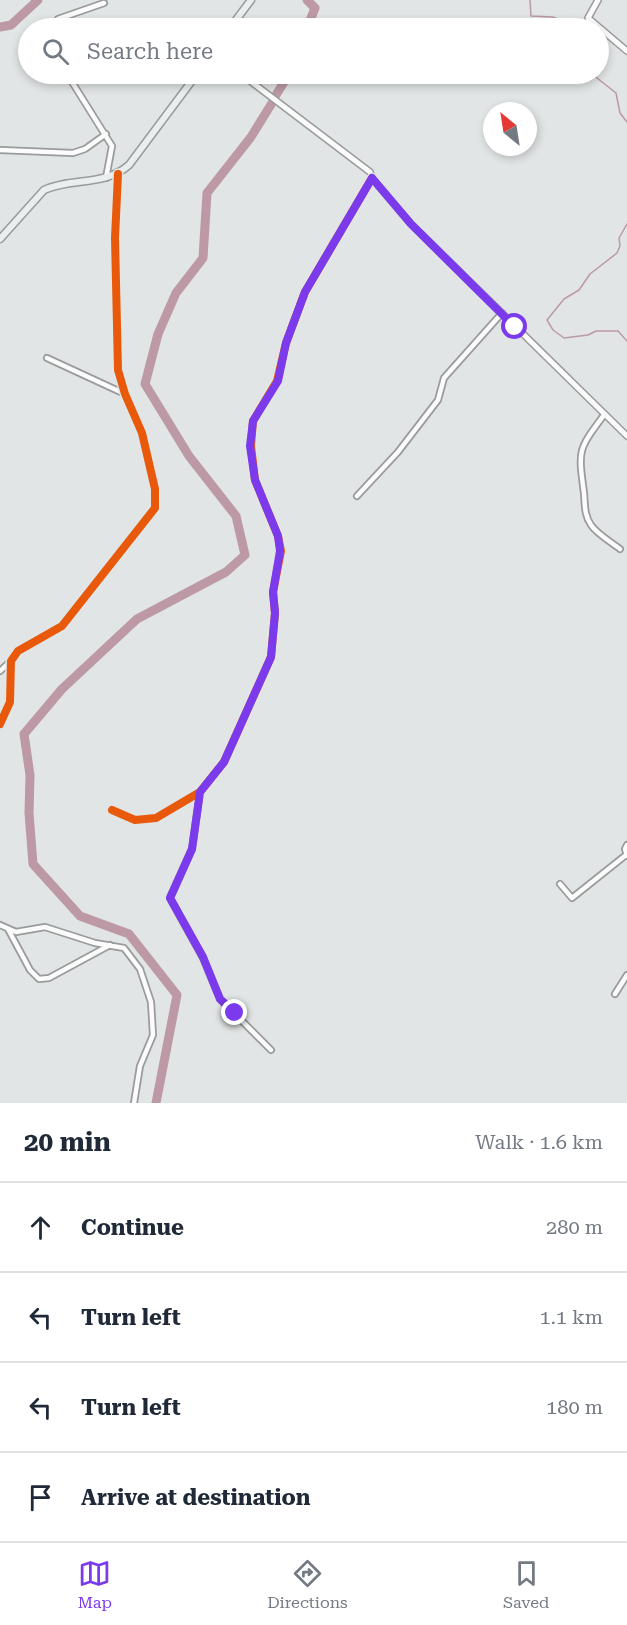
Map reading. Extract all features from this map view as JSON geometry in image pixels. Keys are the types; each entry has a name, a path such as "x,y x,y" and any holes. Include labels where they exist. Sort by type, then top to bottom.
{"main road":[{"path":"238,18 251,0"},
{"path":"0,239 44,190 53,186 106,178 118,174 129,165 189,84"}],"street":[{"path":"588,18 598,0"},
{"path":"61,18 104,3"},
{"path":"609,36 627,51"},
{"path":"73,84 112,146 106,178"},
{"path":"254,84 370,172 372,178 411,224 627,436"},
{"path":"0,150 73,153 85,149 106,134"},
{"path":"0,671 18,651 62,626 154,508 155,489 142,433 125,394 118,370 115,317 118,174"},
{"path":"112,810 135,820 156,818 200,792 224,762 245,718 272,649 275,613 273,592 280,551 278,536 255,480 250,446 253,421 278,381 286,343 305,292 372,178"},
{"path":"357,496 398,452 438,400 444,378 502,313"},
{"path":"47,358 125,394"},
{"path":"604,415 588,437 579,455 579,465 586,515 591,526 620,549"},
{"path":"0,724 10,702 11,661"},
{"path":"200,792 192,849 170,898 203,957 220,999 271,1050"},
{"path":"560,884 572,898 627,856 624,849 627,846"},
{"path":"0,925 16,932 45,927 82,940 124,948 140,969 151,1002 153,1035 140,1066 134,1103"},
{"path":"9,929 30,970 39,979 49,978 110,945"},
{"path":"615,994 627,975"}],"waterway":[{"path":"19,18 38,0"},
{"path":"307,0 315,8 311,18"},
{"path":"530,0 531,16 556,18"},
{"path":"0,27 11,25 18,19"},
{"path":"276,95 283,84"},
{"path":"605,84 616,93 620,113 627,122"},
{"path":"156,1103 177,995 129,934 80,916 33,864 29,813 30,775 24,734 62,689 137,619 226,572 245,555 236,516 189,456 145,384 158,334 176,293 203,258 207,193 251,137 272,103"},
{"path":"627,224 619,238 620,246 617,253 590,274 579,290 564,299 547,320 553,330 564,338 588,335 596,331 618,331 627,341"}],"cycle path":[{"path":"0,724 10,702 11,661 18,651 62,626 155,508 155,489 142,433 125,394 118,370 115,238 118,174"},
{"path":"112,810 135,820 156,818 200,792 224,762 271,657 275,613 273,592 281,551 278,536 255,480 251,446 253,421 277,381 286,343 305,292 372,178"}],"route":[{"path":"235,1013 220,999 213,987 203,957 174,909 170,898 192,849 200,792 224,762 271,657 275,613 273,592 280,551 278,536 255,480 250,446 251,432 253,421 278,381 286,343 305,292 372,178 411,224 515,327"}]}
